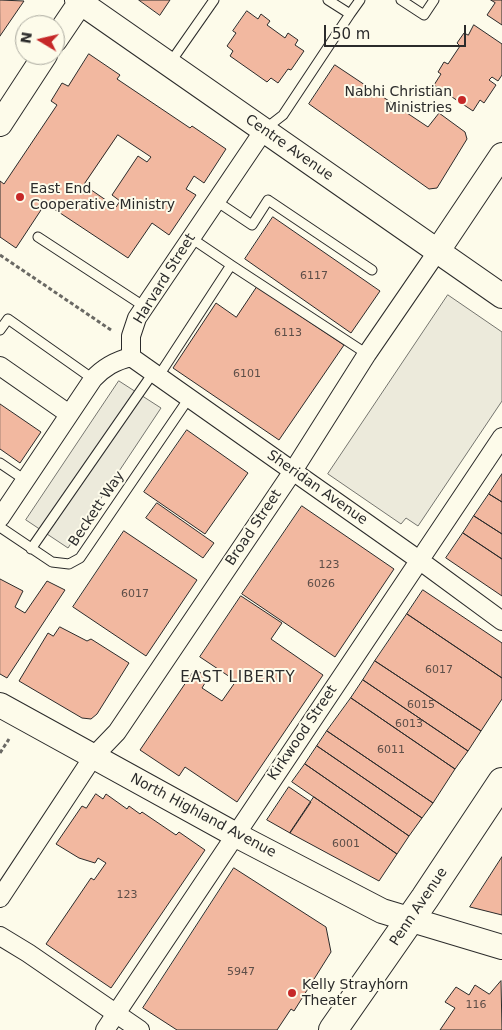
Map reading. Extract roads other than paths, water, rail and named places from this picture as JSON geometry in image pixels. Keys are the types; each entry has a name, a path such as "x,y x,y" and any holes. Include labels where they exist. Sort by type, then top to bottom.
{"main road":[{"name":"Centre Avenue","path":"79,1 502,296"},
{"path":"65,24 79,1"},
{"path":"2,116 38,65"},
{"name":"Broad Street","path":"437,252 502,155"},
{"name":"North Highland Avenue","path":"0,705 236,835 382,911 502,947"},
{"name":"Penn Avenue","path":"333,1030 410,920 502,782"}],"street":[{"name":"Harvard Street","path":"131,357 131,336 138,318 264,130"},
{"name":"Broad Street","path":"0,898 93,757 117,732 293,471 367,354 437,252"},
{"name":"Sheridan Avenue","path":"131,357 419,560 502,621"},
{"path":"0,518 93,378 114,362 131,357"},
{"path":"0,366 69,414"},
{"name":"Kirkwood Street","path":"105,1030 502,437"},
{"path":"0,936 140,1030"}],"lane":[{"path":"170,64 214,0"},
{"path":"328,0 350,14"},
{"path":"264,130 282,115 360,0"},
{"path":"401,0 424,15 434,0"},
{"path":"216,201 252,225 268,200 372,270"},
{"path":"38,237 145,307"},
{"path":"191,238 367,354"},
{"path":"32,549 156,375 231,265"},
{"path":"0,330 4,317 93,378"},
{"name":"Beckett Way","path":"0,527 52,562 69,564 80,558 188,398"},
{"path":"0,463 25,480"}],"place":[{"name":"Nabhi Christian Ministries","path":"462,100"},
{"name":"East End Cooperative Ministry","path":"20,197"},
{"name":"Kelly Strayhorn Theater","path":"292,993"}],"district":[{"name":"EAST LIBERTY","path":"238,678"}]}
